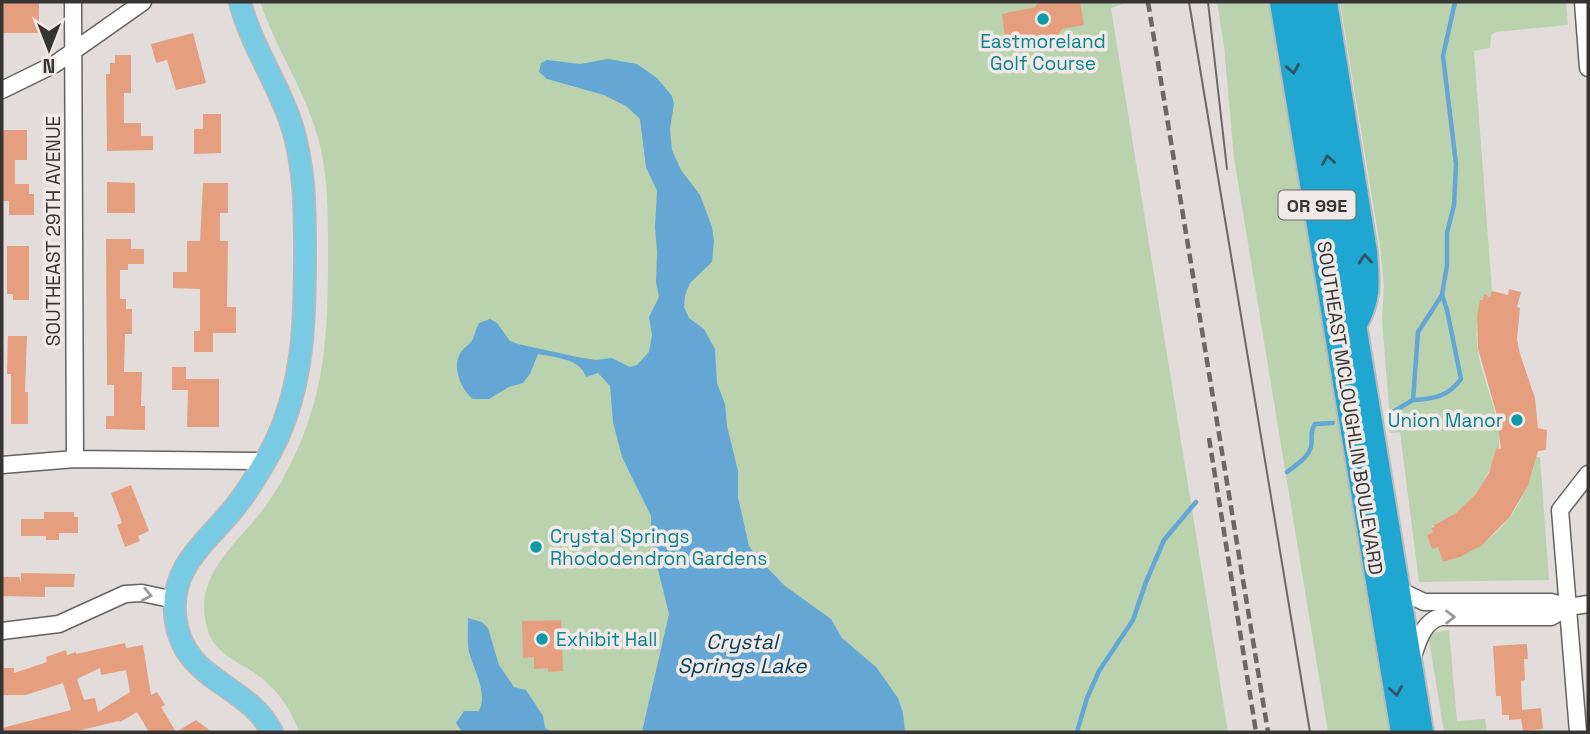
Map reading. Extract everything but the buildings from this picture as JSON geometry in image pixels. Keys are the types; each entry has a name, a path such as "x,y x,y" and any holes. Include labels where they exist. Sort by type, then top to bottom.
{"highway":[{"name":"SOUTHEAST MCLOUGHLIN BOULEVARD","path":"1282,2 1361,418 1399,590 1421,732"},
{"name":"SOUTHEAST MCLOUGHLIN BOULEVARD","path":"1301,2 1355,324 1361,418 1403,732"},
{"path":"1325,2 1365,252 1365,306 1355,324"}],"main road":[{"path":"240,2 249,32 291,123 301,157 305,310 299,367 289,407 265,461 237,505 190,558 178,582 175,600 177,624 190,656 206,674 256,710 272,732"}],"street":[{"name":"SOUTHEAST 29TH AVENUE","path":"73,2 75,459"},
{"path":"2,90 73,52 143,2"},
{"path":"1583,2 1588,68"},
{"path":"2,465 75,459 265,461"},
{"path":"1578,732 1560,510 1588,474"},
{"path":"1399,590 1424,602 1551,602 1569,607"},
{"path":"2,631 59,624 120,596 142,593 175,600"},
{"path":"1410,663 1425,627 1431,620 1440,617 1551,617 1569,607 1588,604"}],"green space":[{"name":"Eastmoreland Golf Course","path":"260,2 1129,2 1111,8 1228,732 299,732 288,709 273,689 225,654 212,640 205,618 204,600 215,569 272,497 301,441 318,388 326,334 328,221 326,179 321,151 306,103"},
{"path":"1217,2 1269,2 1390,732 1328,732 1234,158 1224,46"},
{"path":"1340,2 1566,2 1568,25 1496,32 1491,35 1490,48 1474,51 1492,291 1490,297 1484,294 1483,300 1480,301 1477,338 1482,370 1500,428 1499,448 1496,449 1486,477 1476,494 1454,514 1433,526 1433,532 1427,535 1432,548 1438,547 1443,562 1477,547 1491,537 1515,510 1524,494 1536,457 1540,457 1549,580 1419,582 1400,432 1390,433 1388,421 1382,320 1384,285 1380,246"},
{"path":"1449,630 1457,721 1485,719 1487,732 1444,732 1428,634"}],"water":[{"name":"Crystal Springs Lake","path":"608,59 637,64 657,78 672,96 672,150 681,170 700,195 712,227 712,262 690,283 684,307 689,318 704,329 715,349 717,383 725,404 727,426 738,471 738,497 749,546 785,586 831,619 842,638 876,667 898,698 905,732 642,732 669,614 651,541 651,516 622,457 613,422 610,386 598,373 586,377 573,362 538,354 523,383 509,387 489,399 473,399 461,384 457,371 458,358 473,339 479,323 490,319 497,323 510,341 577,357 596,360 612,358 630,367 637,365 649,352 652,335 649,317 659,297 656,282 657,191 646,167 640,119 626,106 604,95 547,79 539,72 541,63 547,60 580,64"},
{"path":"468,618 482,622 488,628 499,665 514,687 526,690 543,716 545,728 553,732 462,732 456,723 464,711 479,711 482,696 469,652"}],"waterway":[{"path":"1391,413 1413,400 1418,332 1442,295 1447,265 1447,233 1454,205 1456,164 1443,56 1455,2"},
{"path":"1413,400 1440,396 1451,390 1461,379 1442,295"},
{"path":"1287,472 1307,455 1315,424 1333,423"},
{"path":"1077,732 1087,698 1099,671 1133,620 1164,540 1196,502"}],"tram line":[{"path":"1189,2 1310,732"},
{"path":"1208,2 1227,169"}],"railway":[{"path":"1148,2 1268,732"},
{"path":"1209,438 1256,732"}],"place":[{"name":"Eastmoreland Golf Course","path":"1043,19"},
{"name":"Union Manor","path":"1517,420"},
{"name":"Crystal Springs Rhododendron Gardens","path":"536,547"},
{"name":"Exhibit Hall","path":"542,639"}]}
